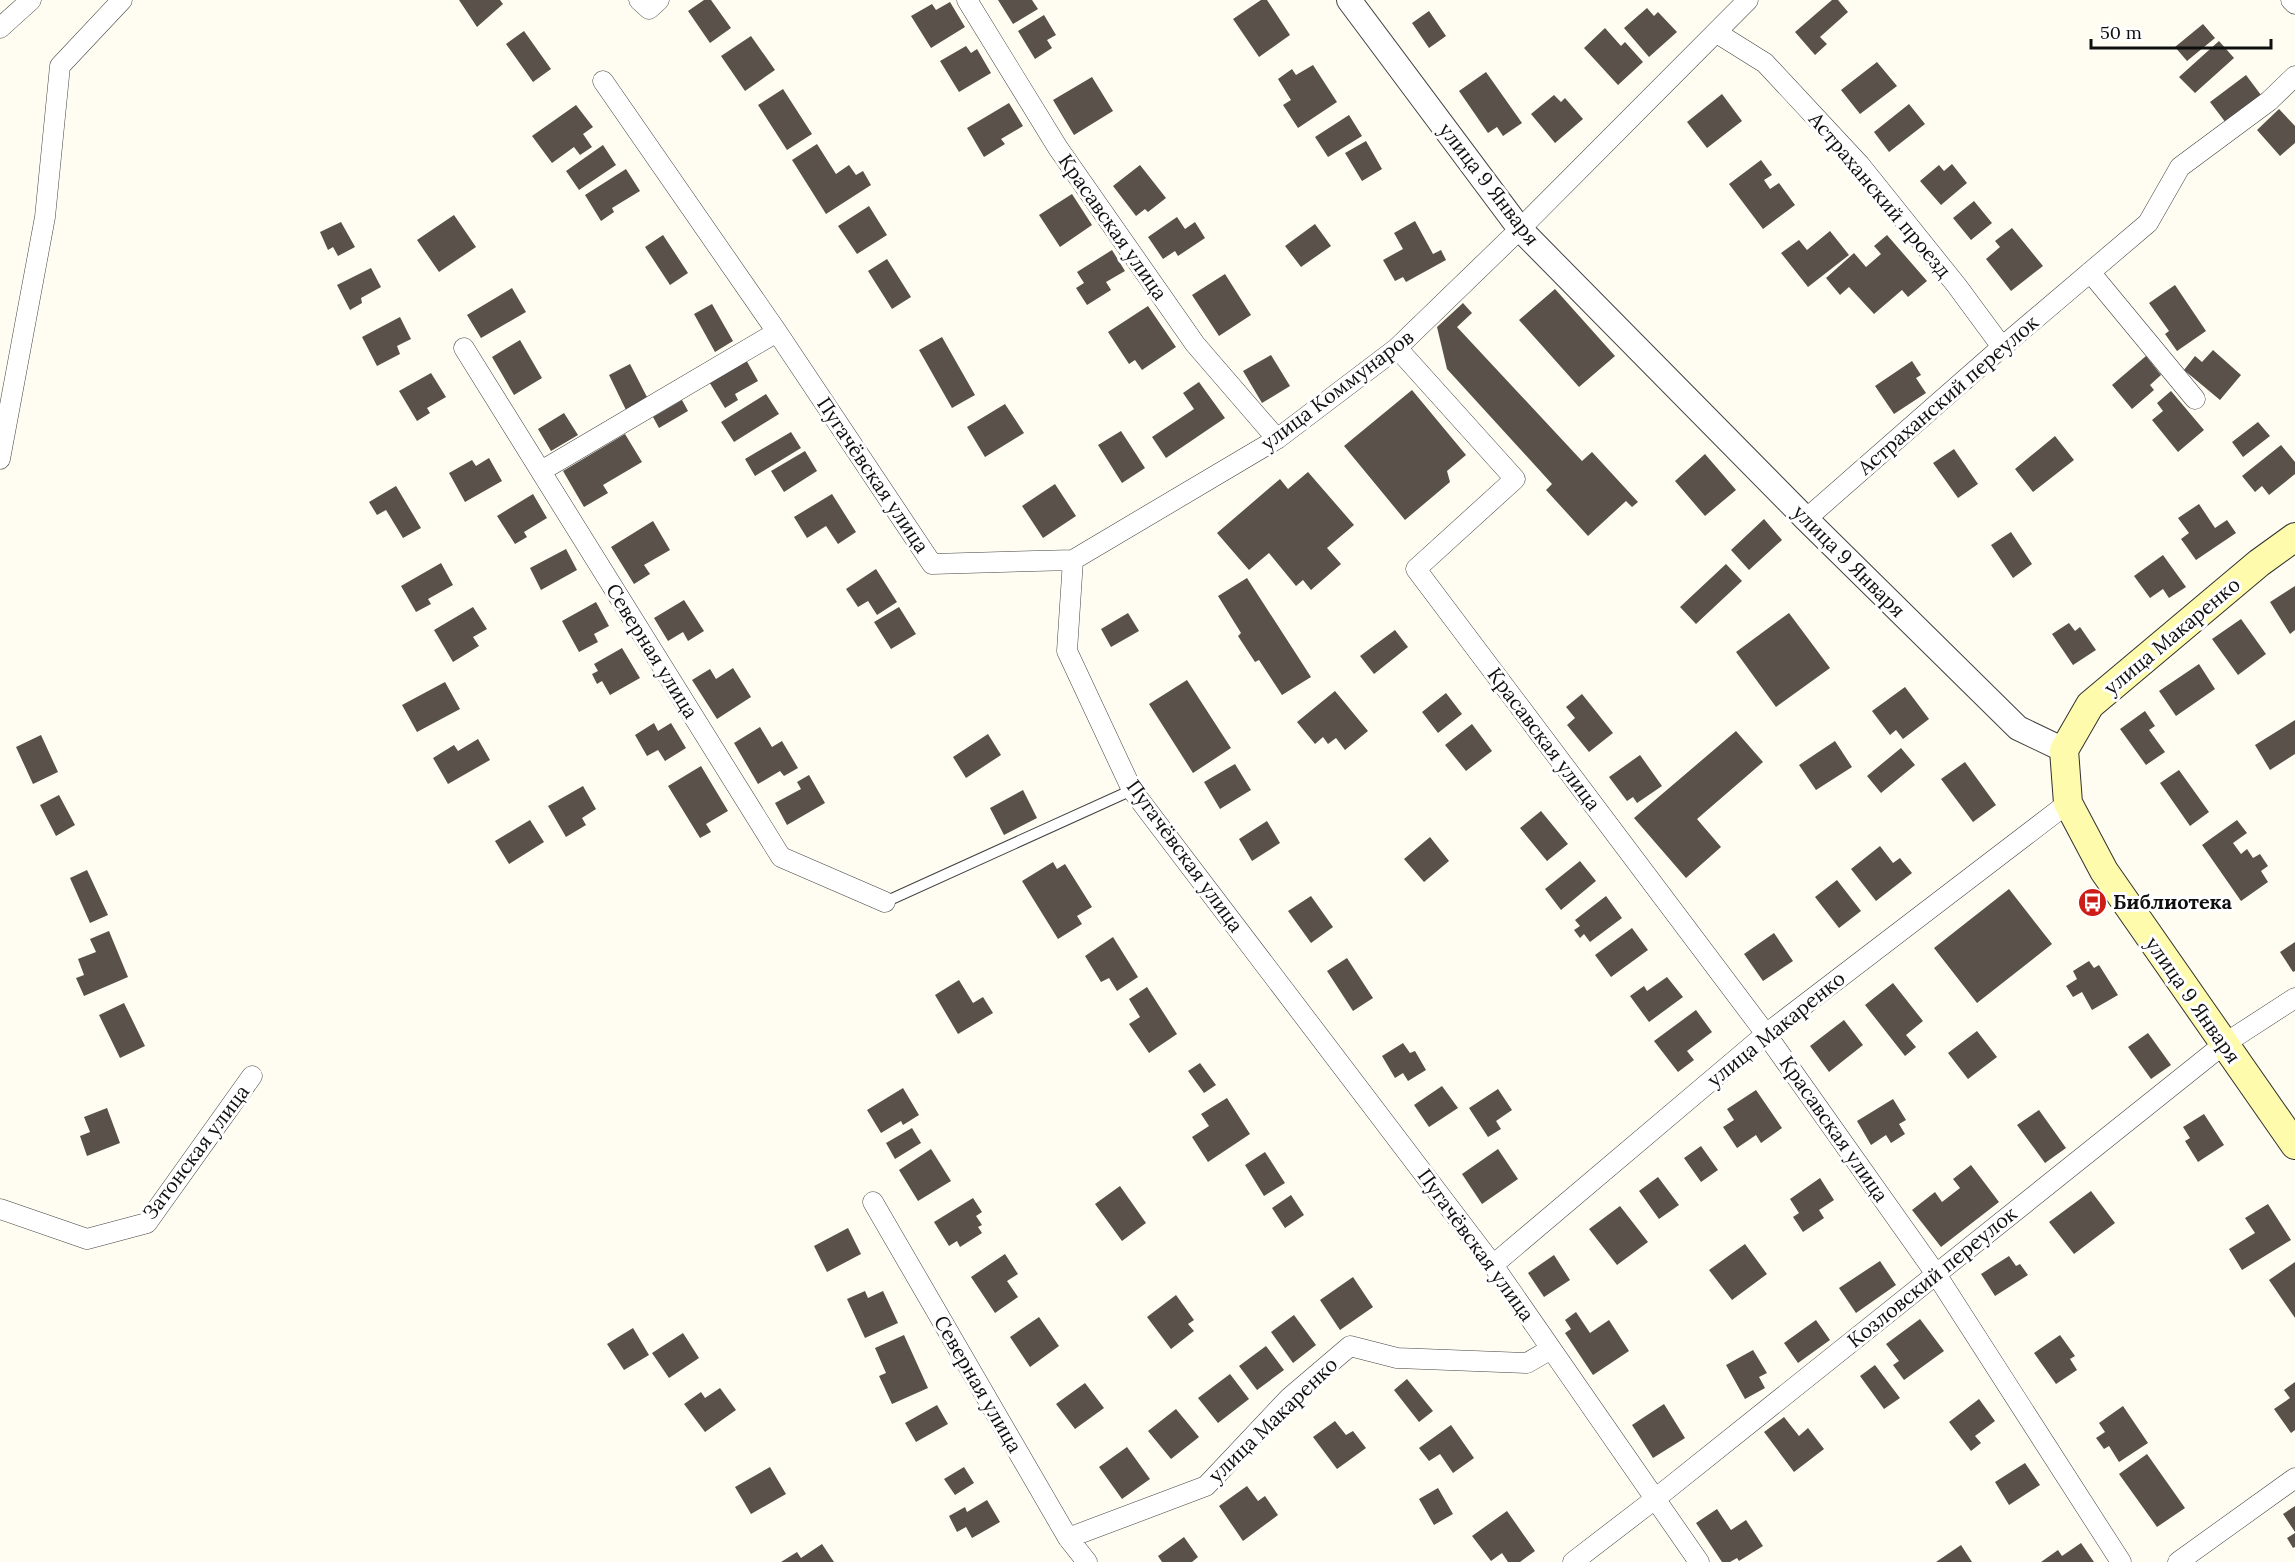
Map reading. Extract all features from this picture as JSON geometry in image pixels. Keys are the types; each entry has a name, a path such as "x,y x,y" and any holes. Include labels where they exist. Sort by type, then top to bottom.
{"main road":[{"name":"улица Макаренко","path":"2064,750 2090,705 2259,563 2295,537"},
{"name":"улица 9 Января","path":"2064,750 2068,803 2104,871 2295,1145"}],"street":[{"path":"0,27 31,0"},
{"path":"0,459 45,217 60,66 122,0"},
{"name":"Красавская улица","path":"968,0 1058,148 1188,334 1277,439"},
{"name":"улица 9 Января","path":"1349,0 1520,229 1806,519 2018,728 2064,750"},
{"name":"улица Коммунаров","path":"1072,560 1277,439 1398,348 1748,0"},
{"path":"2291,0 2295,4"},
{"name":"Астраханский проезд","path":"1717,33 1765,63 1860,165 1957,286 2002,347"},
{"name":"Астраханский переулок","path":"1806,519 2148,223 2180,167 2269,101 2295,76"},
{"name":"Пугачёвская улица","path":"603,81 777,332 932,564 1072,560 1067,651 1132,790 1493,1265 1699,1562"},
{"path":"2090,272 2195,399"},
{"path":"541,471 777,332"},
{"name":"Северная улица","path":"464,348 781,856 885,902"},
{"name":"Красавская улица","path":"1398,348 1515,479 1416,569 1766,1034 1936,1274 2121,1562"},
{"name":"улица Макаренко","path":"1493,1265 1766,1034 2068,803"},
{"name":"Козловский переулок","path":"1573,1562 2224,1044 2295,998"},
{"name":"Затонская улица","path":"0,1209 87,1239 147,1222 252,1076"},
{"name":"Северная улица","path":"873,1202 1068,1538 1087,1562"},
{"name":"улица Макаренко","path":"1068,1538 1206,1486 1289,1398 1350,1346 1397,1358 1527,1363 1551,1349"},
{"path":"2178,1562 2295,1478"}],"lane":[{"path":"885,902 1132,790"}],"building":[{"path":"459,0 500,0 503,4 477,27"},
{"path":"704,0 711,0 731,28 710,43 688,11"},
{"path":"998,0 1032,0 1038,9 1013,24"},
{"path":"1261,0 1267,0 1290,35 1259,57 1233,19"},
{"path":"1832,0 1838,0 1848,12 1820,37 1827,44 1815,55 1795,32"},
{"path":"950,2 965,27 931,48 911,16 932,4 936,10"},
{"path":"1647,8 1654,16 1658,12 1677,32 1649,57 1624,28"},
{"path":"1429,11 1446,36 1429,48 1412,23"},
{"path":"1044,15 1056,35 1047,40 1052,48 1035,59 1018,31"},
{"path":"2203,24 2215,38 2187,61 2175,47"},
{"path":"1605,28 1621,46 1625,42 1643,62 1618,85 1584,48"},
{"path":"524,31 551,69 533,82 506,44"},
{"path":"751,36 775,70 745,91 721,56"},
{"path":"2219,41 2234,58 2195,93 2179,77"},
{"path":"966,46 971,53 977,49 991,73 959,92 940,61"},
{"path":"1877,62 1897,86 1860,114 1841,90"},
{"path":"1313,65 1337,102 1298,128 1283,105 1291,100 1278,79 1292,69 1296,75"},
{"path":"1486,72 1522,123 1503,136 1497,127 1488,133 1459,91"},
{"path":"2246,75 2261,95 2226,123 2210,102"},
{"path":"1092,77 1113,111 1074,135 1053,100"},
{"path":"783,89 812,134 787,150 758,105"},
{"path":"1722,94 1742,121 1707,148 1687,122"},
{"path":"1554,95 1561,102 1565,98 1583,119 1555,143 1531,114"},
{"path":"1009,103 1023,126 1001,139 1005,144 984,157 967,128"},
{"path":"1909,104 1925,124 1889,152 1874,132"},
{"path":"576,105 593,127 583,134 592,147 580,155 574,147 552,163 532,136"},
{"path":"2279,109 2295,126 2295,143 2280,156 2257,130"},
{"path":"1349,115 1362,136 1328,157 1315,137"},
{"path":"1366,141 1382,169 1362,181 1345,153"},
{"path":"817,144 836,174 849,165 856,175 863,171 871,185 826,214 792,160"},
{"path":"603,145 616,165 579,190 566,171"},
{"path":"1761,160 1772,175 1764,180 1770,189 1779,183 1795,205 1763,229 1729,184"},
{"path":"1952,164 1967,183 1941,205 1920,181 1939,165 1944,171"},
{"path":"1140,165 1166,198 1148,212 1145,209 1136,216 1113,186"},
{"path":"626,169 640,191 612,208 614,212 601,221 585,195"},
{"path":"1072,194 1092,225 1060,247 1039,215"},
{"path":"1974,201 1992,223 1971,240 1953,218"},
{"path":"869,206 887,235 857,254 838,226"},
{"path":"454,215 476,247 439,272 417,240"},
{"path":"1177,217 1185,229 1195,222 1205,238 1178,256 1175,251 1163,259 1148,237"},
{"path":"1415,221 1433,254 1441,250 1446,260 1406,282 1403,277 1395,281 1383,260 1403,249 1394,233"},
{"path":"341,222 355,247 338,256 333,247 328,250 320,232"},
{"path":"1315,224 1331,246 1301,267 1285,246"},
{"path":"2012,228 2043,266 2011,291 1986,259 2000,247 1995,241"},
{"path":"1830,231 1849,255 1808,287 1781,253 1799,240 1807,250"},
{"path":"663,235 688,273 670,285 645,247"},
{"path":"1887,235 1927,281 1908,297 1902,290 1874,314 1849,287 1840,295 1826,278 1854,253 1866,267 1881,254 1874,246"},
{"path":"1112,250 1125,271 1106,282 1111,290 1087,305 1076,288 1084,283 1077,272"},
{"path":"887,259 911,297 892,309 868,271"},
{"path":"371,268 381,287 361,298 362,303 350,310 337,285"},
{"path":"1225,274 1251,315 1219,336 1192,295"},
{"path":"2175,285 2206,331 2177,351 2165,334 2169,331 2149,303"},
{"path":"512,288 526,312 481,338 467,315"},
{"path":"1555,289 1615,356 1579,387 1519,320"},
{"path":"1463,303 1472,313 1457,327 1582,461 1592,452 1638,502 1632,507 1626,501 1588,536 1546,490 1552,484 1447,369 1437,327"},
{"path":"712,304 733,341 715,352 694,314"},
{"path":"1148,306 1176,347 1142,370 1135,360 1129,364 1108,332"},
{"path":"400,317 411,339 397,346 400,354 377,366 362,337"},
{"path":"942,337 975,395 952,408 919,350"},
{"path":"520,340 542,378 514,395 492,357"},
{"path":"2213,350 2241,375 2220,400 2184,370 2195,356 2202,362"},
{"path":"1271,355 1290,386 1262,403 1243,371"},
{"path":"2146,356 2161,375 2150,385 2154,390 2132,409 2112,385"},
{"path":"745,358 758,381 735,394 738,400 725,408 708,380"},
{"path":"1912,361 1921,375 1916,378 1926,393 1894,414 1875,386"},
{"path":"630,364 648,399 626,410 609,375"},
{"path":"431,373 446,397 427,408 430,413 417,421 399,391"},
{"path":"1199,382 1225,418 1166,458 1152,437 1194,409 1183,393"},
{"path":"1412,390 1466,455 1447,471 1450,482 1405,520 1344,446"},
{"path":"2171,391 2204,430 2178,452 2152,420 2163,411 2157,403"},
{"path":"766,394 779,414 734,442 721,422"},
{"path":"682,400 688,411 659,428 653,417"},
{"path":"1005,404 1024,433 985,457 967,427"},
{"path":"564,413 578,435 551,451 538,429"},
{"path":"2258,422 2270,436 2243,457 2232,442"},
{"path":"1121,431 1145,468 1122,483 1098,445"},
{"path":"791,432 801,448 755,476 745,459"},
{"path":"625,434 642,462 603,485 608,493 584,507 563,471"},
{"path":"2055,436 2074,460 2033,492 2015,469"},
{"path":"2281,445 2295,462 2295,474 2269,495 2262,486 2255,492 2242,476"},
{"path":"1954,449 1978,484 1958,498 1933,463"},
{"path":"805,451 817,471 784,492 771,471"},
{"path":"1705,454 1736,490 1705,516 1675,481"},
{"path":"489,458 502,481 465,502 449,473 472,460 476,466"},
{"path":"1308,472 1354,525 1327,548 1341,564 1311,590 1303,580 1296,586 1269,553 1249,570 1217,533 1280,479 1288,489"},
{"path":"1055,484 1076,516 1043,538 1022,506"},
{"path":"396,486 421,528 403,538 386,510 377,515 369,502"},
{"path":"533,494 547,518 524,532 527,537 515,544 497,516"},
{"path":"832,494 856,532 838,544 826,526 807,538 794,517"},
{"path":"2199,504 2215,528 2227,520 2236,533 2196,560 2181,539 2189,533 2178,518"},
{"path":"1764,519 1782,540 1749,570 1731,550"},
{"path":"653,521 670,550 644,565 650,574 634,584 611,547"},
{"path":"2011,532 2032,564 2013,578 1991,545"},
{"path":"566,549 577,570 541,590 530,568"},
{"path":"2163,555 2186,587 2169,598 2163,589 2150,598 2134,576"},
{"path":"441,563 453,585 428,599 431,604 416,612 401,586"},
{"path":"1726,564 1742,581 1696,624 1680,607"},
{"path":"876,569 897,602 877,615 868,601 858,607 846,589"},
{"path":"1247,578 1311,677 1282,695 1259,660 1255,662 1238,636 1241,633 1218,596"},
{"path":"2295,586 2295,630 2290,634 2270,602"},
{"path":"684,600 704,631 688,641 683,632 668,641 654,618"},
{"path":"596,602 609,626 594,634 598,642 579,652 562,621"},
{"path":"473,607 487,629 473,637 479,646 453,662 434,630"},
{"path":"899,607 916,634 891,649 874,622"},
{"path":"1128,613 1139,631 1111,647 1101,629"},
{"path":"1789,613 1830,668 1776,707 1736,652"},
{"path":"2241,619 2266,654 2238,675 2212,639"},
{"path":"2069,623 2075,631 2080,627 2096,650 2073,665 2052,634"},
{"path":"1395,630 1408,647 1374,674 1360,656"},
{"path":"622,648 640,678 610,695 602,681 597,684 592,674 598,671 594,664"},
{"path":"2199,664 2215,689 2176,716 2159,691"},
{"path":"733,668 751,697 717,719 692,680 710,669 716,679"},
{"path":"1187,680 1231,748 1193,773 1149,704"},
{"path":"445,682 460,709 417,732 402,705"},
{"path":"1905,687 1929,719 1903,739 1896,730 1890,735 1872,711"},
{"path":"1335,691 1368,731 1345,750 1336,738 1328,744 1323,737 1315,744 1297,722"},
{"path":"1446,693 1462,714 1438,733 1422,712"},
{"path":"1582,694 1613,733 1589,752 1567,725 1575,718 1566,707"},
{"path":"2145,711 2155,726 2149,730 2165,752 2146,765 2120,729"},
{"path":"2295,720 2295,754 2270,770 2255,745"},
{"path":"654,723 658,731 671,723 686,748 665,761 658,750 647,756 635,735"},
{"path":"1472,724 1492,751 1466,771 1445,745"},
{"path":"760,727 772,747 782,741 798,768 784,776 780,771 758,784 734,743"},
{"path":"1736,731 1763,762 1697,819 1721,847 1686,878 1634,818"},
{"path":"988,734 1001,755 966,778 953,757"},
{"path":"41,735 58,772 33,784 16,747"},
{"path":"478,739 490,760 448,784 433,758 454,745 458,751"},
{"path":"1835,741 1852,767 1816,790 1799,765"},
{"path":"1901,748 1915,765 1881,793 1867,776"},
{"path":"1640,755 1662,786 1637,803 1633,797 1627,801 1609,777"},
{"path":"1965,762 1996,805 1973,822 1941,779"},
{"path":"1235,764 1251,790 1220,809 1204,782"},
{"path":"701,766 728,811 706,824 711,832 700,838 668,786"},
{"path":"2179,770 2209,812 2190,826 2160,783"},
{"path":"809,775 825,803 787,825 775,803 801,789 797,782"},
{"path":"583,786 596,809 582,818 586,825 566,837 548,806"},
{"path":"1023,790 1037,818 1004,835 990,808"},
{"path":"59,795 75,825 56,836 40,805"},
{"path":"1541,811 1568,844 1547,861 1520,828"},
{"path":"530,820 544,842 509,864 495,841"},
{"path":"2237,820 2247,833 2233,843 2241,854 2247,849 2253,858 2260,854 2268,866 2261,871 2268,882 2241,901 2202,845"},
{"path":"1267,821 1280,843 1252,861 1239,839"},
{"path":"1430,837 1449,861 1424,882 1404,859"},
{"path":"1880,846 1893,863 1900,858 1912,873 1876,901 1851,869"},
{"path":"1580,861 1596,881 1561,910 1545,889"},
{"path":"1053,862 1057,869 1065,864 1092,907 1077,916 1082,924 1058,939 1022,881"},
{"path":"87,870 108,915 90,923 70,878"},
{"path":"1837,880 1861,911 1839,928 1815,897"},
{"path":"2009,889 2052,944 1977,1003 1934,948"},
{"path":"1311,896 1333,927 1311,943 1288,911"},
{"path":"1606,896 1622,918 1590,942 1584,934 1580,938 1574,930 1580,926 1575,920"},
{"path":"1632,928 1648,950 1611,977 1595,955"},
{"path":"109,931 128,977 84,996 76,978 84,975 78,959 96,952 90,939"},
{"path":"1774,933 1793,961 1763,981 1744,954"},
{"path":"1113,937 1138,977 1117,991 1109,978 1101,982 1085,956"},
{"path":"2295,942 2295,971 2293,972 2280,952"},
{"path":"1347,958 1373,998 1353,1011 1327,971"},
{"path":"2089,961 2094,968 2099,965 2118,995 2092,1010 2082,992 2073,997 2066,986 2077,979 2073,971"},
{"path":"1667,977 1683,997 1649,1022 1630,996 1644,986 1647,991"},
{"path":"959,980 973,1003 983,997 993,1013 958,1034 935,995"},
{"path":"1893,983 1923,1021 1906,1035 1916,1047 1905,1056 1865,1005"},
{"path":"1147,987 1177,1034 1149,1053 1129,1024 1140,1017 1129,999"},
{"path":"124,1003 145,1046 120,1058 99,1015"},
{"path":"1696,1010 1712,1032 1687,1051 1694,1060 1678,1072 1654,1041"},
{"path":"1844,1020 1863,1045 1829,1072 1810,1046"},
{"path":"1977,1031 1997,1057 1968,1079 1948,1053"},
{"path":"2148,1033 2171,1065 2151,1079 2128,1047"},
{"path":"1403,1043 1410,1053 1415,1051 1426,1070 1408,1081 1403,1073 1395,1078 1382,1056"},
{"path":"1200,1063 1216,1085 1204,1093 1188,1071"},
{"path":"1442,1086 1458,1108 1429,1127 1414,1105"},
{"path":"903,1088 919,1115 903,1125 901,1121 881,1133 867,1110"},
{"path":"1498,1089 1512,1110 1496,1121 1501,1129 1488,1137 1469,1108"},
{"path":"1756,1090 1782,1128 1761,1143 1756,1135 1737,1148 1723,1127 1734,1120 1727,1109"},
{"path":"1227,1098 1250,1134 1208,1162 1192,1137 1209,1126 1201,1114"},
{"path":"1893,1099 1906,1120 1899,1124 1905,1134 1891,1143 1886,1135 1871,1145 1857,1121"},
{"path":"107,1108 120,1143 87,1156 80,1136 90,1132 84,1117"},
{"path":"2039,1110 2066,1148 2045,1163 2017,1125"},
{"path":"2204,1114 2224,1145 2198,1162 2185,1141 2190,1138 2183,1127"},
{"path":"912,1128 921,1143 895,1159 886,1143"},
{"path":"1701,1146 1718,1170 1701,1182 1684,1158"},
{"path":"931,1149 951,1181 918,1201 899,1170"},
{"path":"1498,1149 1518,1179 1482,1204 1462,1174"},
{"path":"1265,1152 1285,1183 1264,1196 1245,1165"},
{"path":"1971,1165 1999,1202 1941,1247 1912,1210 1935,1192 1942,1202 1960,1188 1953,1179"},
{"path":"1658,1177 1679,1205 1659,1219 1639,1191"},
{"path":"1820,1178 1834,1200 1819,1210 1824,1218 1803,1232 1793,1217 1799,1213 1790,1199"},
{"path":"1120,1186 1146,1223 1122,1241 1095,1204"},
{"path":"2091,1191 2115,1223 2074,1254 2049,1222"},
{"path":"1291,1195 1304,1215 1285,1228 1272,1208"},
{"path":"973,1198 982,1212 976,1216 982,1225 978,1227 982,1233 960,1247 957,1241 949,1246 934,1222"},
{"path":"2268,1204 2291,1240 2242,1270 2229,1249 2255,1233 2245,1218"},
{"path":"1620,1206 1648,1242 1617,1265 1589,1229"},
{"path":"848,1228 861,1254 827,1272 814,1246"},
{"path":"1745,1244 1767,1274 1732,1300 1709,1270"},
{"path":"1005,1254 1018,1274 1007,1281 1018,1297 995,1313 971,1277"},
{"path":"1554,1255 1570,1280 1544,1297 1528,1273"},
{"path":"2009,1256 2016,1266 2020,1264 2028,1275 1995,1296 1981,1274"},
{"path":"1880,1261 1896,1285 1856,1313 1839,1288"},
{"path":"2295,1262 2295,1318 2269,1280"},
{"path":"1353,1277 1373,1307 1340,1330 1320,1300"},
{"path":"865,1291 868,1298 883,1291 898,1323 865,1338 847,1299"},
{"path":"1176,1295 1194,1320 1188,1324 1194,1331 1171,1349 1147,1317"},
{"path":"1576,1312 1590,1333 1609,1320 1629,1351 1593,1375 1565,1333 1571,1329 1565,1320"},
{"path":"1294,1315 1316,1345 1293,1363 1271,1332"},
{"path":"1039,1317 1059,1346 1030,1367 1010,1337"},
{"path":"1920,1319 1944,1351 1904,1380 1893,1365 1899,1361 1886,1344"},
{"path":"1816,1320 1830,1340 1798,1363 1784,1343"},
{"path":"633,1328 649,1355 624,1370 607,1344"},
{"path":"683,1333 699,1358 669,1378 652,1353"},
{"path":"904,1335 928,1388 892,1404 879,1376 886,1373 875,1348"},
{"path":"2060,1335 2075,1356 2070,1359 2077,1370 2056,1384 2034,1353"},
{"path":"1266,1346 1284,1370 1257,1390 1239,1366"},
{"path":"1753,1350 1767,1373 1759,1377 1765,1388 1745,1399 1726,1365"},
{"path":"1875,1365 1900,1398 1884,1409 1860,1376"},
{"path":"1230,1374 1249,1399 1218,1423 1198,1398"},
{"path":"1407,1379 1433,1411 1419,1422 1394,1390"},
{"path":"2295,1382 2295,1430 2291,1433 2274,1409 2290,1398 2284,1390"},
{"path":"1085,1383 1104,1408 1075,1429 1056,1404"},
{"path":"720,1388 736,1410 705,1432 684,1404 701,1392 705,1398"},
{"path":"1979,1399 1995,1421 1975,1436 1981,1443 1971,1451 1949,1422"},
{"path":"1664,1404 1685,1438 1653,1458 1632,1425"},
{"path":"937,1405 948,1424 916,1442 905,1423"},
{"path":"2123,1406 2148,1443 2119,1462 2109,1446 2104,1449 2096,1438 2105,1432 2099,1423"},
{"path":"1176,1409 1199,1437 1171,1459 1148,1431"},
{"path":"1784,1417 1799,1436 1808,1428 1824,1449 1794,1472 1764,1432"},
{"path":"1335,1421 1346,1435 1353,1431 1366,1448 1337,1469 1313,1437"},
{"path":"1451,1425 1474,1458 1453,1473 1440,1454 1429,1461 1419,1448"},
{"path":"1127,1447 1150,1479 1122,1499 1099,1467"},
{"path":"2147,1454 2185,1508 2157,1527 2119,1474"},
{"path":"2025,1463 2040,1485 2009,1505 1995,1482"},
{"path":"770,1467 786,1494 751,1514 735,1487"},
{"path":"964,1467 974,1483 955,1495 944,1479"},
{"path":"1247,1486 1258,1501 1265,1496 1278,1515 1243,1541 1219,1506"},
{"path":"1438,1488 1453,1514 1434,1525 1419,1499"},
{"path":"987,1500 1000,1522 972,1538 966,1527 957,1532 949,1516 965,1507 967,1512"},
{"path":"2295,1506 2295,1532 2283,1514"},
{"path":"1717,1509 1731,1530 1746,1520 1763,1546 1739,1561 1737,1558 1730,1562 1722,1562 1696,1523"},
{"path":"1507,1511 1535,1551 1520,1562 1508,1562 1502,1553 1491,1561 1472,1536"},
{"path":"2295,1533 2295,1547 2293,1548 2287,1538"},
{"path":"1184,1537 1198,1557 1192,1562 1162,1562 1158,1556"},
{"path":"2081,1543 2094,1562 2041,1562 2058,1550 2062,1556"},
{"path":"822,1544 834,1562 781,1562 797,1552 801,1558"},
{"path":"1961,1545 1972,1562 1936,1562"}],"place":[{"name":"Библиотека","path":"2092,902"}]}
